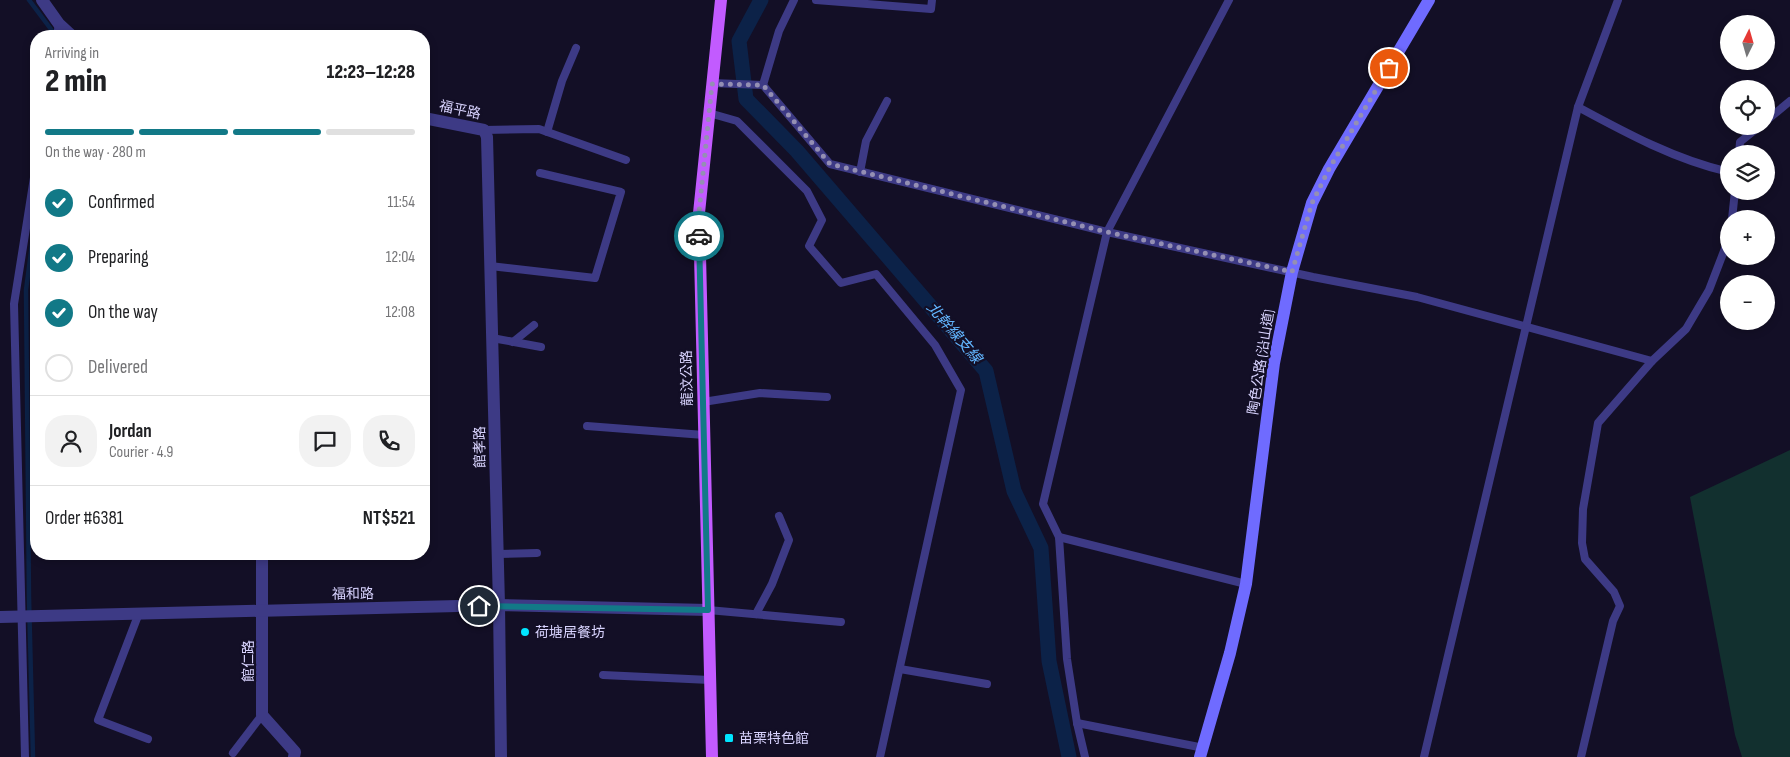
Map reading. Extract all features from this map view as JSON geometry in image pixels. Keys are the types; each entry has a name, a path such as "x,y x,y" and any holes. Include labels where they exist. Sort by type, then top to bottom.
{"main road":[{"name":"龍汶公路","path":"712,757 699,213 721,0"},
{"name":"陶色公路 (沿山道)","path":"1202,752 1230,653 1246,584 1274,362 1292,272 1312,203 1329,169 1428,0"}],"street":[{"path":"42,0 58,30"},
{"name":"福平路","path":"430,119 486,133"},
{"name":"館孝路","path":"486,133 498,554 501,757"},
{"name":"館仁路","path":"262,560 262,715"},
{"name":"福和路","path":"0,617 499,605 708,610"},
{"path":"262,715 295,752 294,757"}],"lane":[{"path":"763,85 779,31 794,0"},
{"path":"816,0 931,9 932,0"},
{"path":"1085,757 1077,723 1067,659 1060,537 1043,504 1107,232 1229,0"},
{"path":"1424,757 1578,107 1618,0"},
{"path":"547,132 562,82 576,48"},
{"path":"712,84 763,85 830,164 1107,232 1417,298 1652,361"},
{"path":"860,172 866,141 887,101"},
{"path":"1775,114 1790,101"},
{"path":"1578,107 1620,130 1701,166 1720,170"},
{"path":"709,113 737,121 807,191 822,220 809,246 840,283 876,274 935,345 961,390 880,757"},
{"path":"486,133 539,129 626,160"},
{"path":"1740,145 1740,142 1749,135"},
{"path":"490,266 596,278 621,192 540,173"},
{"path":"25,757 14,304 30,203"},
{"path":"1581,757 1613,621 1620,606 1614,592 1585,559 1582,543 1583,509 1598,423 1652,361 1686,329 1709,290 1720,261"},
{"path":"513,342 534,325"},
{"path":"492,338 541,347"},
{"path":"703,402 760,393 827,397"},
{"path":"587,426 704,435"},
{"path":"756,614 772,584 789,540 779,516"},
{"path":"1060,537 1246,584"},
{"path":"498,554 537,553"},
{"path":"708,610 841,622"},
{"path":"139,613 98,720 148,739"},
{"path":"900,669 987,684"},
{"path":"603,675 710,680"},
{"path":"233,753 262,715"},
{"path":"1077,723 1202,752"}],"green space":[{"path":"1790,450 1790,757 1742,757 1735,735 1690,497"}],"waterway":[{"path":"29,0 52,30"},
{"name":"北幹線支線","path":"761,0 739,41 746,99 797,151 986,371 1014,491 1041,548 1049,661 1069,757"},
{"path":"30,260 26,290 29,597 33,757"}],"way so far":[{"path":"699,236 699,213 712,84 763,85 830,164 1107,232 1292,272 1312,203 1329,169 1389,68"}],"place":[{"name":"荷塘居餐坊","path":"525,632"},
{"name":"苗栗特色館","path":"729,738"}],"route":[{"path":"479,606 708,610 699,236"}]}
